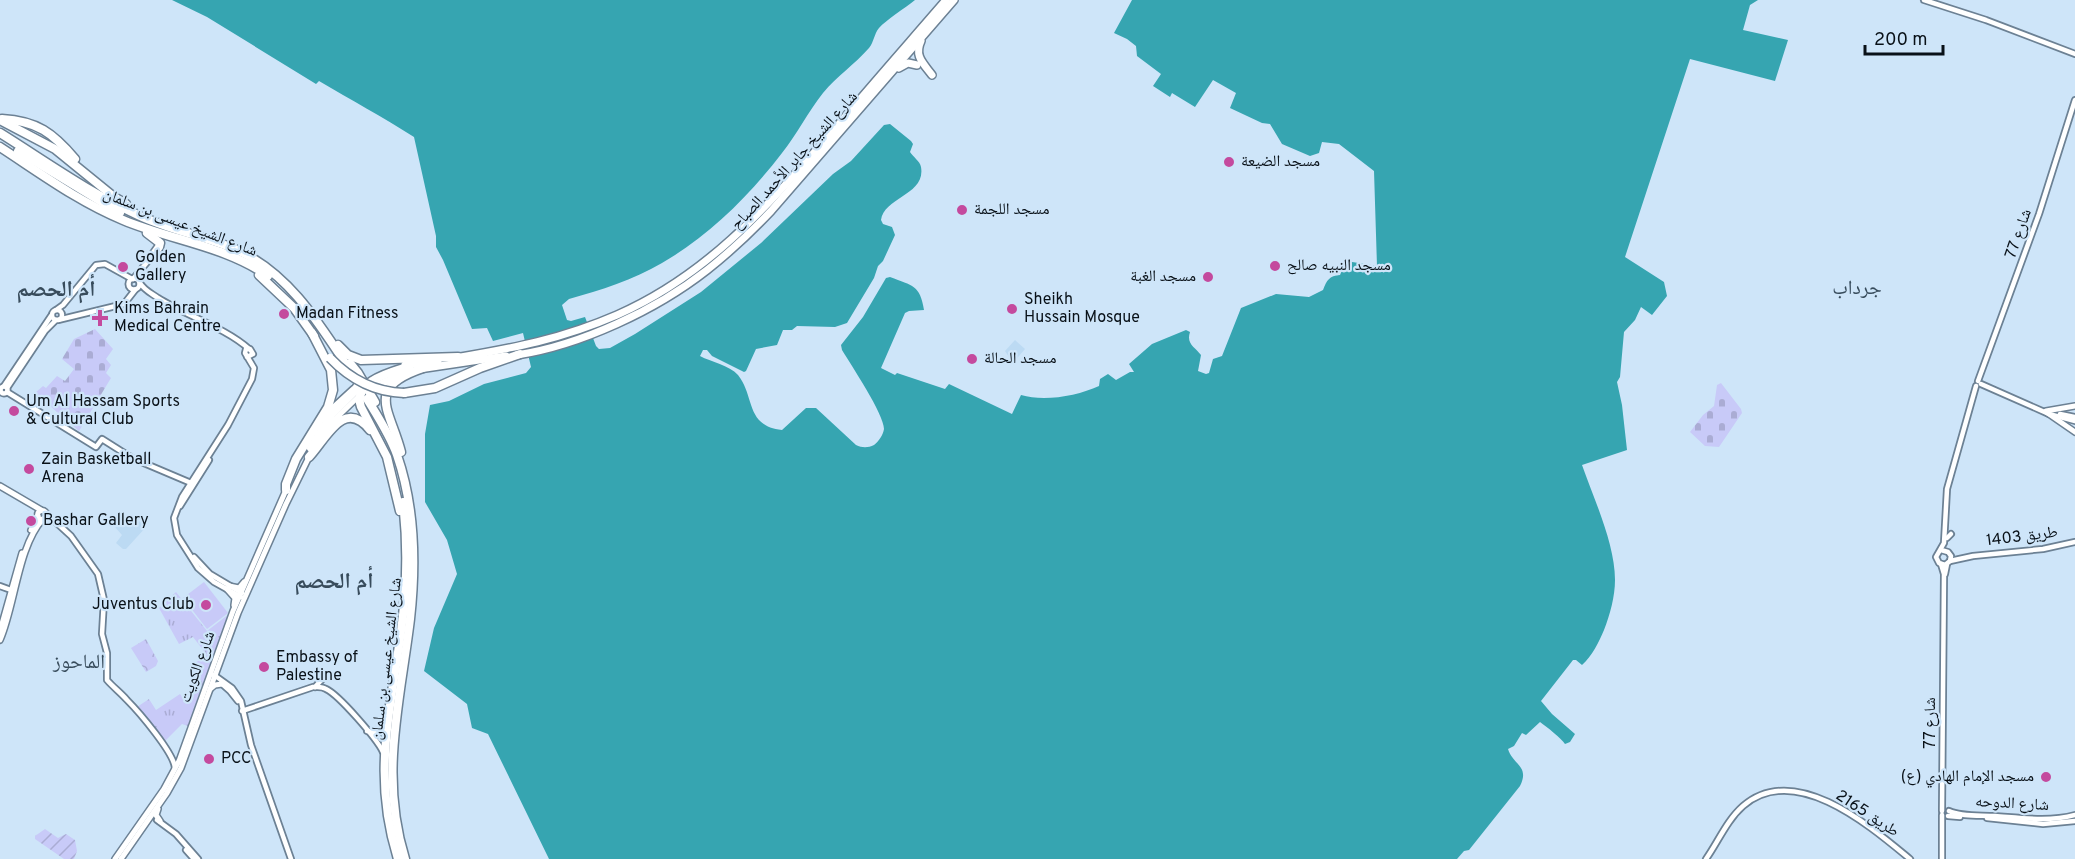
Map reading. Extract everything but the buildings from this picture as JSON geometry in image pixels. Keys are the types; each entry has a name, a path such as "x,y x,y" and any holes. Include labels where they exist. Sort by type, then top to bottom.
{"highway":[{"path":"0,120 11,120 35,126 53,136 102,187"},
{"path":"0,120 55,149 114,197 159,223"},
{"path":"0,133 114,203 159,223"},
{"path":"0,140 112,209 172,237"},
{"name":"شارع الشيخ عيسى بن سلمان","path":"2,149 88,203 120,219 248,260"},
{"path":"120,219 159,241 160,246 154,254"},
{"name":"شارع الشيخ عيسى بن سلمان","path":"159,223 219,243 248,260 273,280 297,304 349,373"},
{"path":"248,260 287,300 330,357 345,372 373,388 388,392 429,389 519,351"},
{"path":"248,260 277,273 309,304 362,389 391,429 401,452"},
{"path":"286,490 286,484 296,459 332,399 333,376 312,333"},
{"path":"334,341 348,355 361,360 458,357"},
{"path":"309,457 316,438 331,415 362,389 410,366"},
{"path":"408,534 414,525 409,484 386,405 387,394 397,379 423,368"},
{"path":"362,389 361,406 380,441 389,465 408,534"},
{"name":"شارع الشيخ عيسى بن سلمان","path":"362,389 397,454 402,472 408,534 411,609 394,723 392,756 395,811 405,859"},
{"path":"309,457 330,429 342,420 353,418 370,429 389,465"},
{"name":"شارع الشيخ عيسى بن سلمان","path":"398,859 386,806 384,757 402,622 408,534"}],"main road":[{"name":"شارع الشيخ جابر الأحمد الصباح","path":"596,328 685,277 740,233 769,204 946,0"},
{"name":"شارع الشيخ جابر الأحمد الصباح","path":"362,389 423,368 558,345 666,296 705,271 739,244 771,212 954,0"},
{"path":"925,33 917,52 920,60 932,75"},
{"path":"894,71 906,63 917,65"},
{"name":"شارع الشيخ جابر الأحمد الصباح","path":"410,366 458,357 519,351"},
{"name":"شارع الكويت","path":"115,859 158,806 181,768 209,691 214,686 218,666 249,576 296,465 318,427 335,404 362,389"},
{"path":"2045,411 2075,406"},
{"path":"2045,411 2075,432"},
{"name":"شارع الكويت","path":"121,859 142,828 175,769 215,678 233,611 243,596 309,457"},
{"path":"0,488 33,507 42,515"},
{"path":"0,631 25,543 42,515"},
{"path":"0,640 8,620 27,547 42,515"},
{"path":"228,588 239,588 249,576"},
{"path":"228,588 235,598 233,611"},
{"path":"142,828 158,822 156,815 158,806"}],"street":[{"path":"1924,0 2075,54"},
{"name":"شارع 77","path":"1949,553 1950,490 1963,438 1982,374 2043,203 2075,100"},
{"path":"55,318 123,305 136,290 136,281 140,272 154,254"},
{"path":"55,318 56,310 63,305 96,265 105,264 136,281 164,302"},
{"path":"119,273 129,286 233,338 251,355 255,373 221,438 178,510 176,523 178,531 204,569 228,588 243,596"},
{"path":"129,286 136,281"},
{"path":"129,286 129,299"},
{"path":"0,401 4,390 45,331 62,313 63,305"},
{"path":"56,310 69,317"},
{"path":"1979,385 2045,411 2075,419"},
{"name":"شارع 77","path":"1941,550 1944,543 1947,489 1979,385"},
{"path":"4,390 96,447 102,439 132,458 192,484"},
{"path":"42,515 60,525 74,540 98,574 104,604 102,627 108,680 134,707 167,750 175,762 175,769"},
{"name":"طريق 1403","path":"1949,562 1973,556 2040,549 2075,542"},
{"path":"1941,550 1949,553 1949,562 1941,564 1936,556 1941,550"},
{"name":"طريق 1403","path":"1949,553 1973,556"},
{"name":"شارع 77","path":"1946,813 1944,800 1944,604 1949,562"},
{"name":"شارع 77","path":"1941,564 1944,574 1946,813 1943,859"},
{"path":"0,586 11,590"},
{"path":"315,687 325,676 328,689 368,730 382,749 384,757"},
{"path":"215,678 252,708"},
{"path":"215,678 236,698 243,712"},
{"path":"243,712 315,687 328,689"},
{"path":"237,694 251,745 291,859"},
{"path":"368,730 377,733 387,728"},
{"path":"167,750 176,754 184,748"},
{"name":"طريق 2165","path":"1706,859 1741,807 1759,796 1786,791 1806,793 1837,807 1870,827 1910,859"},
{"name":"شارع الدوحه","path":"1946,813 2037,824 2075,819"},
{"path":"149,815 196,859"}],"shaded area":[{"path":"172,0 915,0 879,28 869,48 823,93 769,169 742,200 712,228 679,252 640,275 569,299 562,305 567,320 585,317 599,349 610,348 701,292 761,243 833,174 851,161 884,125 890,124 913,144 910,152 921,167 921,176 911,190 884,212 881,220 883,224 892,227 895,235 874,278 847,323 835,327 797,326 792,330 783,330 777,345 756,349 744,372 712,356 707,350 703,350 700,356 725,366 738,375 752,409 762,423 782,430 806,408 816,408 860,447 874,445 883,433 883,422 841,345 863,317 886,278 890,277 904,282 918,291 924,310 905,313 881,368 895,375 897,373 945,389 949,384 1012,414 1021,395 1050,398 1081,393 1099,386 1100,379 1108,374 1116,380 1134,372 1129,364 1152,344 1186,330 1190,332 1190,342 1201,355 1198,371 1209,373 1213,359 1222,356 1241,308 1276,294 1309,297 1323,290 1331,278 1340,275 1346,261 1377,266 1374,171 1339,144 1322,142 1319,153 1310,156 1282,144 1270,124 1262,123 1230,108 1236,93 1213,80 1195,107 1172,93 1170,97 1153,86 1161,74 1137,56 1136,46 1114,33 1132,0 1758,0 1750,5 1743,30 1788,40 1775,81 1690,59 1625,257 1664,282 1667,296 1652,315 1641,307 1635,320 1624,332 1620,377 1617,382 1627,450 1582,465 1612,552 1615,580 1612,605 1595,649 1582,665 1573,660 1541,701 1575,734 1570,742 1565,744 1540,722 1526,735 1522,733 1514,746 1508,749 1522,770 1523,779 1520,786 1469,850 1464,851 1457,859 549,859 488,734 472,728 467,704 424,671 434,628 457,574 447,540 425,502 425,434 430,405 449,401 484,384 526,373 531,367 523,333 493,341 487,328 472,329 436,247 436,236 414,137 319,81 316,84 207,17"},
{"path":"1015,340 1025,349 1013,363 1005,351"},
{"path":"126,516 135,524 139,521 146,527 126,549 123,549 116,543 122,535 115,527"}],"green space":[{"path":"95,329 113,349 106,359 111,365 106,373 111,378 79,431 35,393 43,386 46,388 57,376 65,381 74,369 62,359 74,339"},
{"path":"1721,383 1742,413 1719,447 1705,446 1690,432 1703,415 1714,406 1717,385"},
{"name":"Juventus Club","path":"204,582 228,613 207,629 183,598"},
{"path":"176,592 207,631 229,614 202,687 189,667 207,655 193,637 179,644 159,608"},
{"path":"146,639 158,661 156,666 146,672 131,648"},
{"path":"201,689 188,726 182,724 164,742 137,707 149,699 156,710 180,694 185,701"},
{"path":"45,829 58,838 66,834 75,840 77,851 74,859 64,859 35,839 35,836"}],"place":[{"name":"مسجد الضيعة","path":"1229,162"},
{"name":"مسجد اللجمة","path":"962,210"},
{"name":"مسجد النبيه صالح","path":"1275,266"},
{"name":"Golden Gallery","path":"123,267"},
{"name":"مسجد الغبة","path":"1208,277"},
{"name":"Sheikh Hussain Mosque","path":"1012,309"},
{"name":"Madan Fitness","path":"284,314"},
{"name":"Kims Bahrain Medical Centre","path":"100,318"},
{"name":"مسجد الحالة","path":"972,359"},
{"name":"Um Al Hassam Sports & Cultural Club","path":"14,411"},
{"name":"Zain Basketball Arena","path":"29,469"},
{"name":"Bashar Gallery","path":"31,521"},
{"name":"Juventus Club","path":"206,605"},
{"name":"Embassy of Palestine","path":"264,667"},
{"name":"PCC","path":"209,759"},
{"name":"مسجد الإمام الهادي (ع)","path":"2046,777"}],"district":[{"name":"جرداب","path":"1857,289"},
{"name":"أم الحصم","path":"56,290"},
{"name":"أم الحصم","path":"334,582"},
{"name":"الماحوز","path":"79,663"}]}
